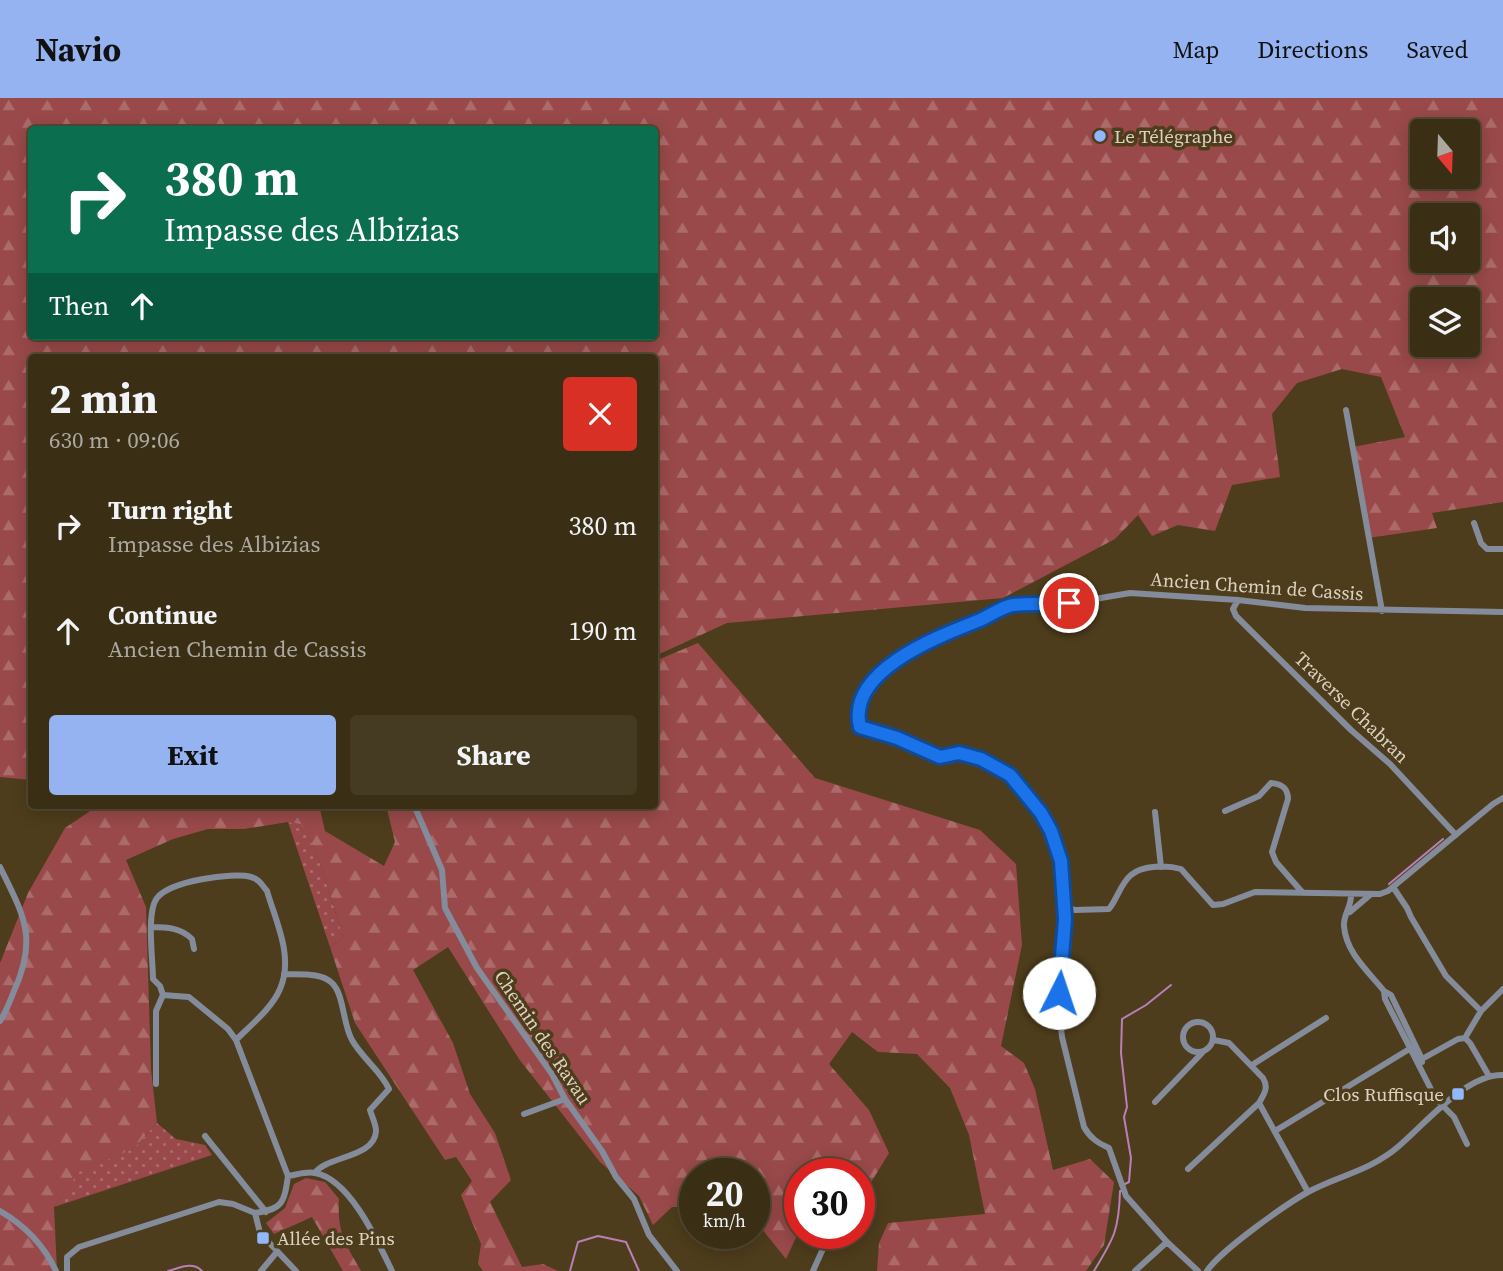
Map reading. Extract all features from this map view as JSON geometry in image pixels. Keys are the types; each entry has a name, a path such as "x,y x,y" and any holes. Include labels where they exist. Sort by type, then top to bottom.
{"street":[{"path":"1346,410 1382,611"},
{"path":"1474,523 1481,543 1487,549 1503,549"},
{"name":"Ancien Chemin de Cassis","path":"1064,906 1061,861 1051,831 1041,813 1010,775 981,759 959,753 940,757 880,732 860,727 858,719 865,695 883,669 925,643 1010,606 1054,606 1130,593 1238,600 1305,608 1503,612"},
{"name":"Traverse Chabran","path":"1238,600 1233,609 1236,616 1350,730 1390,764 1456,835"},
{"path":"1225,811 1259,796 1271,783 1282,786 1288,793 1288,799 1272,852 1276,862 1302,892"},
{"path":"1198,1271 1167,1242 1126,1196 1109,1148 1098,1143 1084,1127 1062,1037 1059,1009 1064,906 1075,910 1109,909 1130,875 1139,870 1161,867 1181,869 1213,905 1255,892 1380,894 1393,887 1493,804 1503,799"},
{"name":"Chemin des Ravau","path":"416,809 442,870 445,908 477,968 552,1074 565,1099 602,1151 616,1177 634,1199 649,1235 677,1271"},
{"path":"1156,812 1161,867"},
{"path":"0,867 25,919 28,944 22,975 0,1021"},
{"path":"156,1084 156,1011 163,995 160,986 153,979 152,909 157,898 178,884 228,877 254,877 261,882 271,905 283,945 286,961 284,974 280,989 272,1001 236,1040"},
{"path":"1393,887 1408,908 1446,976 1481,1011"},
{"path":"1351,894 1349,913 1344,926 1350,951 1384,991 1391,995 1436,1099 1454,1117 1467,1144"},
{"path":"1349,913 1370,895"},
{"path":"152,928 169,927 182,931 192,939 194,949"},
{"path":"284,974 313,975 331,981 337,990 346,1027 353,1041 389,1089 370,1110 376,1129 375,1136 366,1147 355,1154 323,1164 315,1173"},
{"path":"1465,1038 1481,1011 1503,989"},
{"path":"67,1271 68,1257 79,1247 219,1202 233,1204 254,1213 266,1212 279,1206 285,1198 288,1176 236,1040 229,1029 189,997 163,995"},
{"path":"1252,1065 1326,1018"},
{"path":"1155,1102 1208,1050 1214,1040 1214,1034 1208,1025 1196,1022 1186,1027 1184,1044 1192,1052 1203,1052"},
{"path":"1422,1059 1458,1039 1465,1038"},
{"path":"1465,1038 1489,1076"},
{"path":"1188,1169 1259,1103 1266,1090 1266,1084 1252,1065 1229,1043 1214,1040"},
{"path":"1412,1047 1422,1059 1422,1069"},
{"path":"1275,1131 1412,1047"},
{"path":"1207,1271 1255,1229 1308,1192 1378,1162 1400,1146 1441,1105 1489,1076 1503,1074"},
{"path":"524,1114 565,1099"},
{"path":"1259,1103 1308,1192"},
{"path":"205,1136 266,1212"},
{"path":"288,1176 315,1173 336,1184 350,1198 374,1235 392,1271"},
{"path":"0,1211 28,1231 56,1271"},
{"path":"254,1213 260,1233 276,1253 287,1260 296,1271"},
{"path":"1136,1271 1167,1242"},
{"path":"813,1271 822,1249"},
{"path":"261,1271 276,1253"}],"green space":[{"path":"0,98 1503,98 1503,502 1432,513 1437,528 1368,538 1353,447 1405,437 1381,377 1342,369 1297,383 1272,414 1280,477 1232,485 1215,531 1178,525 1152,536 1138,515 1115,539 1003,598 727,623 658,655 658,354 28,354 28,780 0,777"},
{"path":"698,643 815,778 980,830 1016,864 1022,945 1001,1046 1024,1063 1035,1089 1053,1170 1090,1159 1114,1182 1104,1245 1086,1271 877,1271 879,1243 888,1223 985,1214 969,1135 950,1088 917,1054 878,1052 852,1032 829,1064 869,1110 889,1153 875,1176 875,1158 784,1158 784,1249 791,1249 786,1259 770,1239 770,1158 679,1158 679,1207 672,1207 653,1225 639,1196 600,1162 519,1059 448,947 413,970 453,1043 470,1094 495,1133 511,1180 490,1202 522,1267 543,1264 558,1271 483,1271 478,1264 481,1244 461,1195 472,1181 456,1157 445,1160 355,1023 330,947 343,937 325,879 315,850 301,824 288,822 244,829 208,829 173,839 126,860 146,907 151,1069 157,1123 133,1149 79,1172 54,1207 57,1271 0,1271 0,963 28,893 65,828 93,809 320,809 325,831 384,866 395,842 387,809 658,809 658,660"},
{"path":"288,822 301,823 325,878 343,937 330,947"},
{"path":"157,1123 176,1139 205,1145 212,1155 54,1207 79,1171 133,1149"},
{"path":"306,1178 325,1182 339,1199 339,1220 343,1237 361,1271 343,1271 312,1217 274,1234 266,1223 285,1208 294,1184"}],"waterway":[{"path":"1389,884 1443,839"},
{"path":"1125,1184 1129,1182 1131,1158 1124,1117 1127,1107 1121,1053 1122,1019 1146,1005 1171,985"},
{"path":"1094,1271 1114,1233 1122,1191"},
{"path":"570,1271 578,1242 598,1236 626,1242 639,1271"},
{"path":"168,1271 190,1266 202,1271"}],"place":[{"name":"Le Télégraphe","path":"1100,136"},
{"name":"Clos Ruffisque","path":"1458,1094"},
{"name":"Allée des Pins","path":"263,1238"}],"route":[{"path":"1059,993 1065,919 1061,861 1051,831 1041,813 1010,775 981,759 959,753 940,757 880,732 866,730 860,727 858,719 873,680 883,669 925,643 1010,606 1054,606 1069,603"}]}
